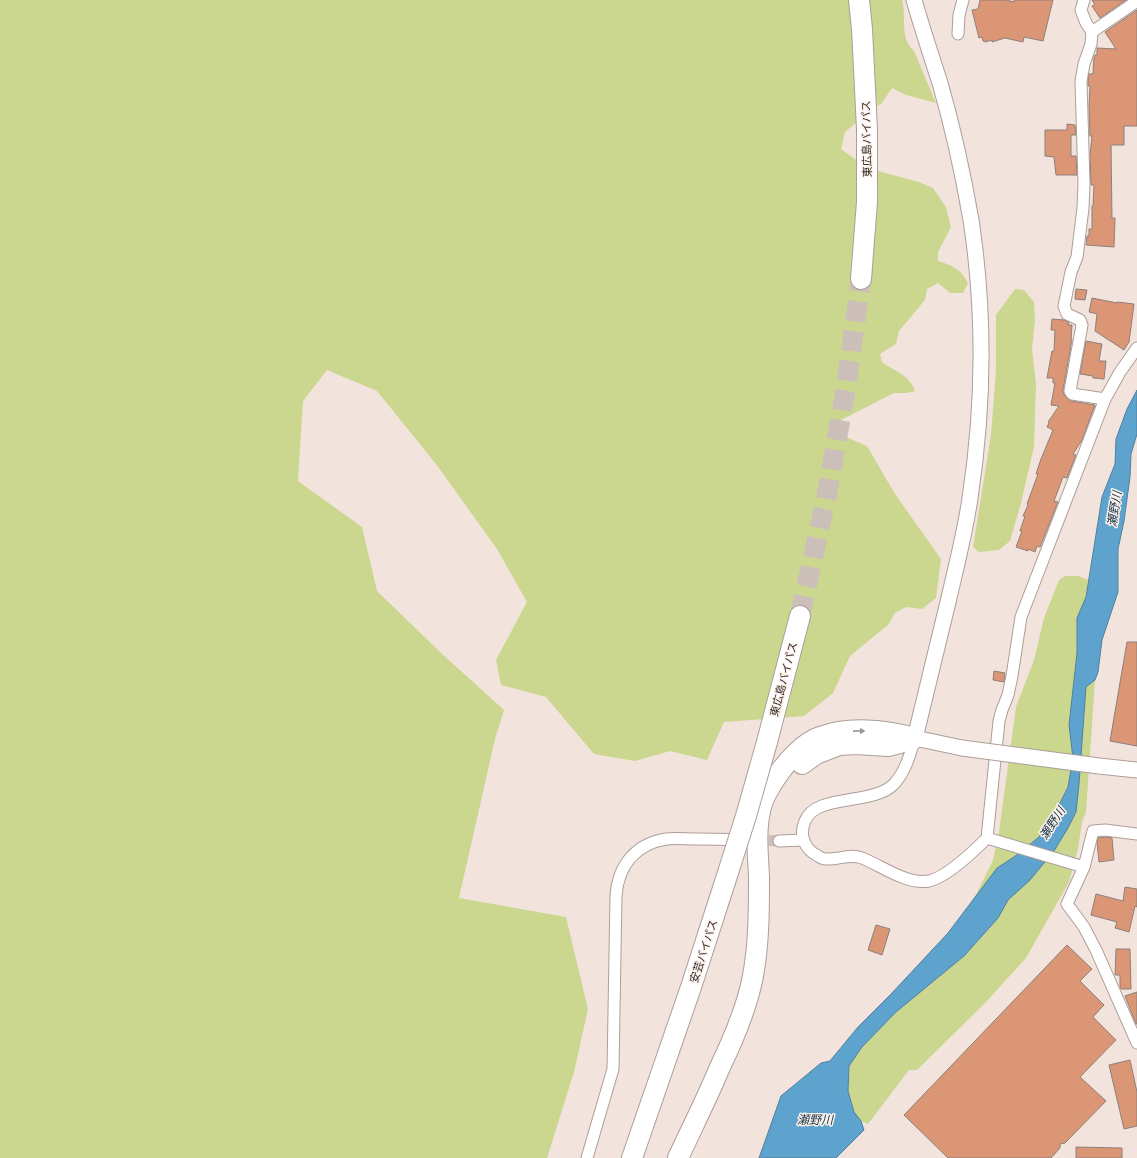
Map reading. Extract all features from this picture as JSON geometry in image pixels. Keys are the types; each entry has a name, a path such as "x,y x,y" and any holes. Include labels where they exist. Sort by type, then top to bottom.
{"highway":[{"name":"東広島バイパス","path":"859,0 862,29 867,158 867,202 861,279"},
{"name":"東広島バイパス","path":"767,742 800,616"},
{"path":"678,1158 735,1035 746,1005 753,976 757,946 759,910 758,831 761,807 771,784 785,764 800,750 819,737 846,731 864,730 899,733 915,738"},
{"path":"689,1158 727,1078 744,1038 762,978 768,945 768,832 771,811 778,792 794,770 816,754 839,745 856,744 888,746 915,738"},
{"name":"安芸バイパス","path":"632,1158 691,987 746,816 767,742"}],"street":[{"path":"914,0 942,91 962,174 976,266 980,313 981,358 978,419 970,498 961,545 915,738 907,765 893,785 882,793 869,797 827,804 810,812 805,820 802,831 805,846 812,853 824,860 837,859 846,856 860,857 911,880 930,881 941,877 991,839 999,721 1012,676 1021,617 1105,399 1120,372 1137,348"},
{"path":"958,34 959,15 963,0"},
{"path":"1084,0 1081,10 1086,23 1092,32 1091,44 1084,64 1081,81 1084,184 1081,230 1077,257 1071,272 1064,306 1067,314 1080,320 1082,325 1070,391 1072,394 1105,399"},
{"path":"1092,32 1137,1"},
{"path":"915,738 962,748 1137,770"},
{"path":"1137,834 1105,830 1093,831 1068,904 1084,927 1096,950 1137,1043"},
{"path":"587,1158 613,1069 616,896 617,883 622,869 639,849 654,842 667,839 752,840"},
{"path":"991,839 1082,866"},
{"path":"779,841 804,840"}],"green space":[{"path":"0,0 902,0 906,40 914,51 936,103 906,95 892,88 882,103 871,110 845,132 841,149 867,168 919,182 933,188 946,207 951,227 938,252 938,261 956,268 968,283 963,293 950,293 938,283 927,289 925,300 899,331 896,344 880,354 882,362 906,377 915,391 894,393 841,420 844,436 867,446 895,494 941,559 936,598 922,609 906,607 895,613 888,625 850,656 833,693 804,716 724,722 707,760 670,751 635,761 594,754 546,697 501,685 496,660 527,602 497,549 436,464 377,391 327,370 303,401 298,481 362,527 377,591 440,652 504,710 495,739 459,898 566,917 588,1009 574,1072 547,1158 0,1158"},
{"path":"1015,289 1024,290 1034,302 1035,319 1032,349 1036,384 1034,447 1021,503 1010,541 999,550 979,552 973,547 991,435 996,370 996,315"},
{"path":"1065,576 1078,576 1088,580 1086,597 1077,618 1077,653 1069,725 1073,758 1068,787 1055,813 1039,837 1014,857 997,868 975,897 993,860 999,832 1016,707 1034,660 1044,618 1059,580"},
{"path":"1095,680 1086,812 1082,822 1078,849 1069,882 1026,958 987,1001 917,1070 909,1070 868,1124 861,1121 854,1112 848,1091 849,1066 862,1047 896,1012 964,956 998,918 1008,900 1030,880 1054,851 1068,828 1076,812 1086,687"}],"water":[{"name":"瀬野川","path":"1137,390 1137,434 1131,454 1130,477 1124,521 1118,549 1118,592 1102,640 1098,672 1095,680 1086,687 1076,812 1054,851 1030,880 1008,900 998,918 964,956 896,1012 862,1047 849,1066 848,1091 854,1112 861,1121 864,1130 836,1158 759,1158 781,1096 821,1063 830,1061 858,1027 948,933 997,868 1014,857 1039,837 1055,813 1068,787 1073,758 1069,725 1077,653 1077,618 1086,597 1102,497 1115,464 1116,439 1127,409"}],"building":[{"path":"980,0 1006,0 1014,2 1014,0 1053,0 1043,41 1024,37 1023,42 1005,38 992,42 992,40 985,42 983,41 982,37 979,38 972,10 978,9"},
{"path":"1092,0 1126,0 1100,18 1092,6 1095,5"},
{"path":"1137,10 1137,126 1124,126 1124,145 1111,145 1112,218 1115,218 1114,247 1086,245 1087,236 1089,236 1089,229 1092,229 1094,185 1091,185 1090,155 1092,136 1090,136 1089,74 1093,74 1094,57 1097,55 1097,48 1116,49 1105,32"},
{"path":"1067,124 1075,125 1076,135 1071,135 1071,156 1076,156 1077,175 1056,175 1054,157 1045,156 1045,130 1067,130"},
{"path":"1076,289 1087,290 1085,300 1075,299"},
{"path":"1092,298 1117,303 1134,304 1129,342 1124,350 1095,331 1097,314 1089,312"},
{"path":"1052,319 1064,320 1069,322 1068,325 1072,325 1072,339 1063,390 1064,395 1071,401 1095,405 1082,440 1073,454 1076,455 1067,478 1063,477 1054,501 1058,502 1040,547 1037,546 1035,552 1016,547 1022,531 1020,531 1025,516 1023,516 1038,474 1036,474 1053,430 1047,427 1048,422 1059,406 1051,405 1055,383 1053,383 1053,378 1047,378 1052,351 1054,351 1055,330 1051,330"},
{"path":"1086,341 1102,344 1099,361 1106,361 1104,379 1093,378 1093,376 1080,374"},
{"path":"1127,642 1137,642 1137,746 1110,741"},
{"path":"994,671 1005,673 1004,682 993,680"},
{"path":"1098,838 1112,838 1114,860 1099,862"},
{"path":"1125,887 1137,889 1137,907 1135,906 1129,932 1115,928 1117,922 1091,915 1096,894 1123,901"},
{"path":"876,925 890,929 882,955 868,950"},
{"path":"1067,945 1092,969 1080,981 1104,1005 1093,1017 1116,1040 1080,1077 1106,1101 1065,1143 1060,1144 1060,1148 1051,1158 948,1158 904,1115"},
{"path":"1116,949 1130,949 1131,989 1121,989 1120,975 1115,975"},
{"path":"1137,992 1137,1024 1136,1024 1125,996"},
{"path":"1130,1060 1137,1092 1137,1126 1124,1129 1109,1065"},
{"path":"1076,1147 1122,1148 1122,1158 1076,1158"}],"tunnel":[{"path":"800,616 827,494 846,388 861,279"},
{"path":"752,840 779,841"}]}
